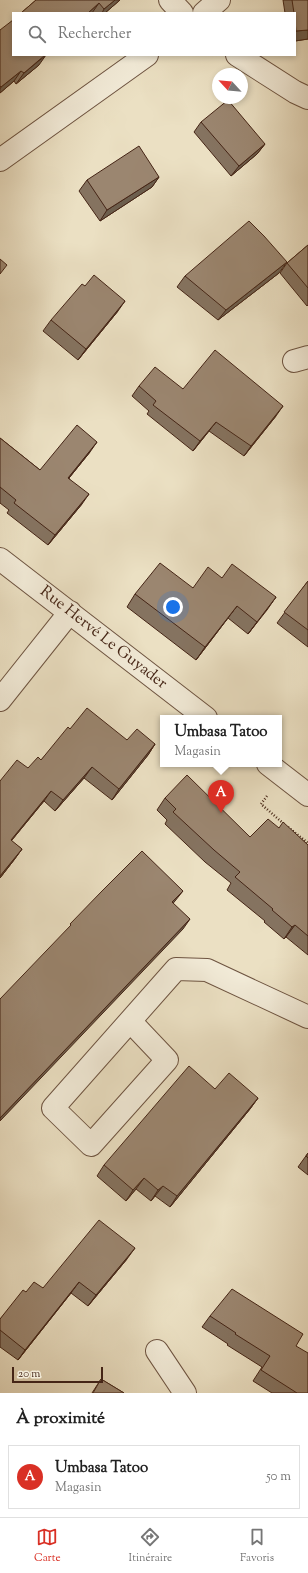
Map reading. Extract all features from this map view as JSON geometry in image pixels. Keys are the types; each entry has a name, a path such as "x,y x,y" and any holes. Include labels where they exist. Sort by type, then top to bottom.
{"street":[{"path":"170,0 181,12"},
{"path":"205,12 219,0"},
{"path":"0,160 146,56"},
{"path":"239,56 295,92 308,98"},
{"name":"Rue Hervé Le Guyader","path":"0,559 202,715"},
{"path":"0,700 70,612"},
{"path":"275,770 308,795"},
{"path":"130,1021 167,1060 90,1145 52,1108 176,969 207,970 308,1017"},
{"path":"157,1350 185,1393"}],"path":[{"path":"275,770 260,804 308,843"}],"building":[{"path":"36,0 115,0 104,9 99,3 89,12 22,12"},
{"path":"292,0 308,0 308,30 296,31 296,12 294,12"},
{"path":"12,21 12,56 44,56 24,73 21,71 1,87 0,86 0,30"},
{"path":"223,104 231,104 265,144 239,166 201,122"},
{"path":"139,146 159,177 107,210 87,180"},
{"path":"249,221 287,262 226,310 185,276"},
{"path":"308,245 308,288 287,263"},
{"path":"0,259 7,265 0,274"},
{"path":"94,275 125,301 86,349 51,320 82,284 85,286"},
{"path":"215,350 283,406 251,446 216,422 200,441 153,405 156,401 139,386 155,367 183,389"},
{"path":"77,425 97,442 68,478 89,494 55,535 14,503 16,500 0,487 0,438 40,470"},
{"path":"160,563 193,588 208,567 222,578 232,564 276,597 257,622 237,606 205,647 135,594"},
{"path":"308,581 308,630 284,612"},
{"path":"87,708 127,740 137,729 155,744 119,789 92,767 63,800 51,791 11,840 22,849 0,876 0,781 17,760 28,768 38,757 41,760 68,727 70,729"},
{"path":"187,775 250,837 268,819 279,828 283,822 308,845 308,936 295,925 292,927 235,877 240,872 173,812 176,809 165,798"},
{"path":"142,851 183,891 172,902 190,919 0,1118 0,999 71,925 70,924"},
{"path":"189,1066 215,1089 229,1073 258,1098 177,1196 163,1186 158,1190 144,1178 133,1190 104,1165"},
{"path":"99,1220 135,1248 96,1295 79,1282 25,1350 0,1330 0,1319 23,1290 26,1292 34,1282 43,1288"},
{"path":"232,1289 303,1334 296,1346 308,1353 308,1393 297,1393 261,1370 270,1356 210,1316"},
{"path":"101,1379 124,1393 93,1393"}],"place":[{"name":"Umbasa Tatoo","path":"221,813"}]}
